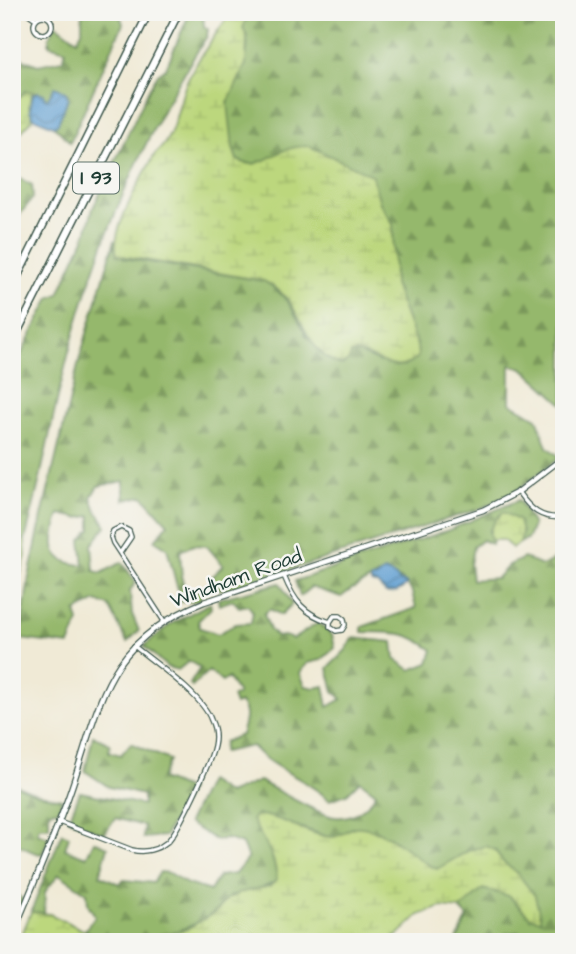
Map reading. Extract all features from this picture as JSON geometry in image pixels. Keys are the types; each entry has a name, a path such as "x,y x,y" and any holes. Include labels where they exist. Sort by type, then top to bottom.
{"highway":[{"name":"I 93","path":"12,288 149,12"},
{"name":"I 93","path":"12,343 179,12"}],"street":[{"path":"26,12 36,19"},
{"path":"41,16 49,18 52,26 50,31 43,35 37,33 34,26 36,19 41,16"},
{"name":"Windham Road","path":"12,936 59,822 102,693 134,646 164,621 204,602 467,517 519,492 564,457"},
{"path":"519,492 530,508 538,513 552,518 564,517"},
{"path":"120,553 131,537 129,531 121,527 115,529 111,537 120,553 164,621"},
{"path":"284,576 293,599 300,607 330,622"},
{"path":"334,616 340,616 345,625 342,630 336,631 330,627 330,622 334,616"},
{"path":"59,822 132,850 146,851 159,847 174,832 211,754 214,730 205,708 134,646"}],"green space":[{"path":"82,12 119,12 123,24 70,142 54,126 58,123 68,99 51,93 45,99 44,94 25,91 12,106 12,68 23,59 38,65 63,60 66,50 49,45 49,38 56,24 77,40 82,31"},
{"path":"190,12 203,12 204,27 208,29 207,36 165,107 113,219 73,337 25,540 12,539 12,372 50,298 59,294 86,234 93,208 149,89 158,74 166,68"},
{"path":"231,12 249,12 243,28 247,36 246,64 228,103 237,160 255,164 287,149 309,146 372,175 380,203 393,224 394,285 417,346 418,357 409,364 391,365 359,353 351,354 349,360 342,365 330,360 313,343 287,299 264,281 117,255 118,232 128,204 155,154 172,130 191,73"},
{"path":"249,12 564,12 564,405 523,368 510,365 510,403 537,418 547,447 560,457 517,490 482,508 227,590 217,589 212,577 223,565 207,546 193,545 180,551 182,578 185,592 202,591 200,601 181,602 167,548 155,540 168,524 143,496 124,500 124,481 98,486 91,497 106,526 92,545 94,571 102,573 122,562 136,583 130,590 132,614 139,631 127,642 109,606 96,601 76,612 79,622 69,645 20,639 29,577 43,512 80,357 115,240 115,248 124,258 264,281 285,299 307,337 351,354 358,352 379,362 417,346 394,285 393,224 380,203 372,175 300,148 286,150 259,162 245,163 237,160 228,113 230,96 247,48 243,28","holes":["60,514 78,518 91,516 91,529 81,540 84,565 64,560 58,555 54,542"]},
{"path":"25,91 38,92 32,94 30,101 29,110 33,119 19,134 12,134 12,106"},
{"path":"12,175 32,185 33,198 12,224"},
{"path":"519,500 533,525 528,538 520,543 522,533 519,521 503,512 489,531 491,540 494,540 491,544 482,540 473,547 470,564 472,580 497,578 509,565 524,558 542,566 557,558 564,544 564,942 545,942 536,937 534,942 519,942 519,932 505,934 505,942 456,942 468,917 460,909 483,889 509,896 530,917 518,874 502,861 495,850 470,850 438,869 423,863 388,836 353,827 338,836 328,837 267,816 256,815 255,826 270,851 277,880 228,898 203,920 148,939 109,942 85,930 95,916 88,904 87,893 59,874 45,892 44,913 31,912 62,833 69,836 65,849 86,857 94,841 108,847 100,875 119,884 124,880 153,883 160,872 169,873 187,884 210,891 219,876 235,874 248,858 242,844 227,839 216,840 188,823 208,781 228,794 259,781 335,817 348,816 364,808 376,793 360,781 347,794 329,800 252,746 223,752 224,742 241,735 245,719 240,703 235,705 232,697 238,694 228,678 222,682 209,671 192,687 190,684 200,668 189,661 178,670 167,667 144,646 171,624 210,603 211,608 198,621 200,628 218,634 236,624 251,623 253,612 248,605 239,607 233,600 219,605 218,599 280,583 292,604 281,615 270,609 264,614 270,630 277,637 293,639 318,623 332,635 335,648 321,660 308,663 300,673 305,686 324,686 328,707 342,699 334,691 328,668 346,650 353,638 393,642 395,659 411,670 429,663 433,650 407,636 362,632 362,627 416,608 407,584 386,571 341,597 311,587 300,596 295,581 449,530"},
{"path":"503,512 519,521 522,533 520,543 512,548 503,540 491,540 490,536 492,525"},
{"path":"12,539 25,540 26,556 16,587 12,586"},
{"path":"93,736 110,744 109,752 121,755 131,743 169,760 161,779 189,790 165,836 143,838 144,826 115,818 104,834 69,819 80,792 143,805 143,795 109,787 85,771"},
{"path":"12,783 35,793 62,799 58,810 49,811 49,827 39,827 37,833 49,837 42,854 12,844"},
{"path":"256,815 275,818 330,837 355,827 363,827 384,834 437,869 470,850 486,846 495,850 535,896 541,920 530,917 509,896 483,889 460,909 442,907 419,915 391,942 125,942 187,929 214,913 227,899 239,893 270,886 277,880 271,855 252,820"},
{"path":"12,890 23,900 12,925"},
{"path":"31,912 50,914 108,942 19,942"}],"water":[{"path":"55,87 66,92 68,98 58,123 54,126 34,118 30,110 33,94 38,92 48,98"},
{"path":"384,571 406,583 406,586 396,592 386,593 377,584 371,583 371,579"}]}
